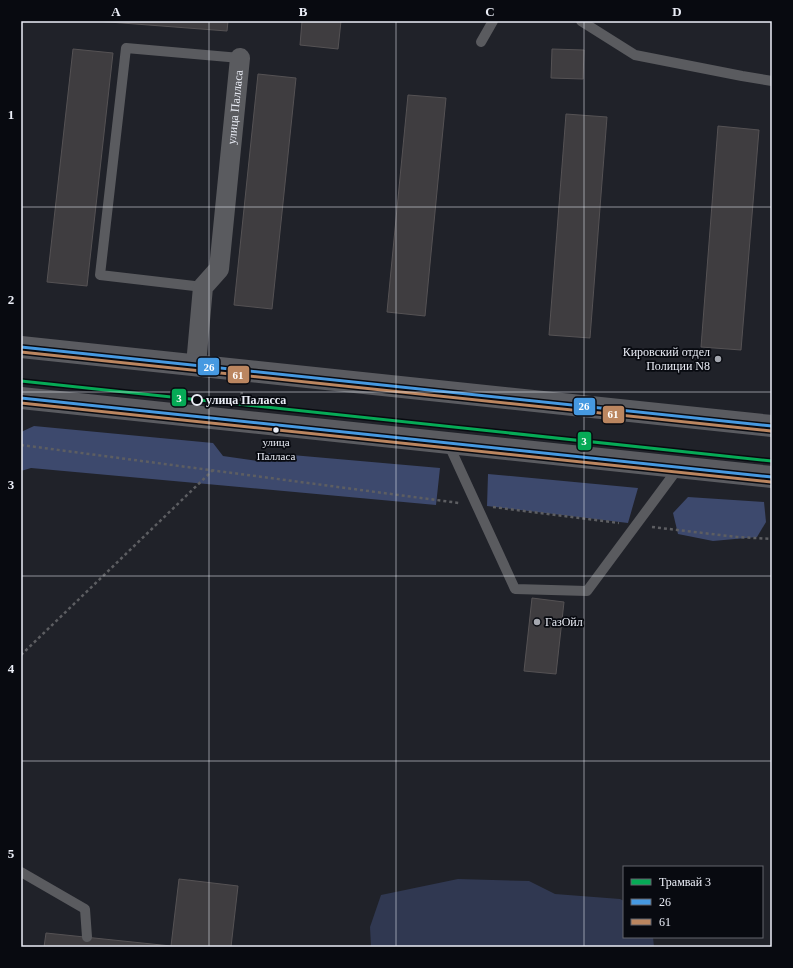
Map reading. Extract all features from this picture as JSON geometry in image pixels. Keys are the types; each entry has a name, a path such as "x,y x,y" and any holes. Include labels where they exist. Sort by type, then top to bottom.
{"highway":[{"path":"21,347 772,426"},
{"path":"21,398 772,477"}],"street":[{"name":"улица Палласа","path":"203,287 219,269 240,58"},
{"path":"196,365 203,287"}],"lane":[{"path":"481,42 493,21"},
{"path":"581,21 635,55 742,76 772,80"},
{"path":"203,287 100,275 126,48 240,58"},
{"path":"448,443 515,589 587,591 680,467"},
{"path":"21,872 85,909 87,937"}],"path":[{"path":"21,445 477,505 737,537 772,539"},
{"path":"21,655 213,470"}],"shaded area":[{"path":"34,426 213,443 223,456 257,461 269,453 440,468 436,505 31,468 21,471 21,432"},
{"path":"488,474 638,488 628,523 487,506"},
{"path":"688,497 764,502 766,522 757,537 713,541 678,534 673,513"},
{"path":"458,879 529,881 555,894 620,899 623,900 623,938 653,938 654,947 371,947 370,927 381,895"}],"building":[{"path":"96,21 228,21 227,31"},
{"path":"302,21 341,21 338,49 300,45"},
{"path":"73,49 113,53 87,286 47,282"},
{"path":"552,49 584,50 583,79 551,78"},
{"path":"258,74 296,78 272,309 234,305"},
{"path":"408,95 446,98 425,316 387,312"},
{"path":"566,114 607,117 590,338 549,335"},
{"path":"718,126 759,130 741,350 701,347"},
{"path":"532,598 564,602 556,674 524,671"},
{"path":"179,879 238,886 231,947 44,947 46,933 171,946"}],"tram line":[{"name":"3","path":"21,381 772,461"}],"transit line":[{"name":"26","path":"21,347 772,426"},
{"name":"61","path":"21,352 771,431"},
{"name":"26","path":"21,398 772,477"},
{"name":"61","path":"21,403 771,482"}],"place":[{"name":"Кировский отдел Полиции N8","path":"718,359"},
{"name":"улица Паласса","path":"197,400"},
{"name":"улица Палласа","path":"276,430"},
{"name":"ГазОйл","path":"537,622"}]}
